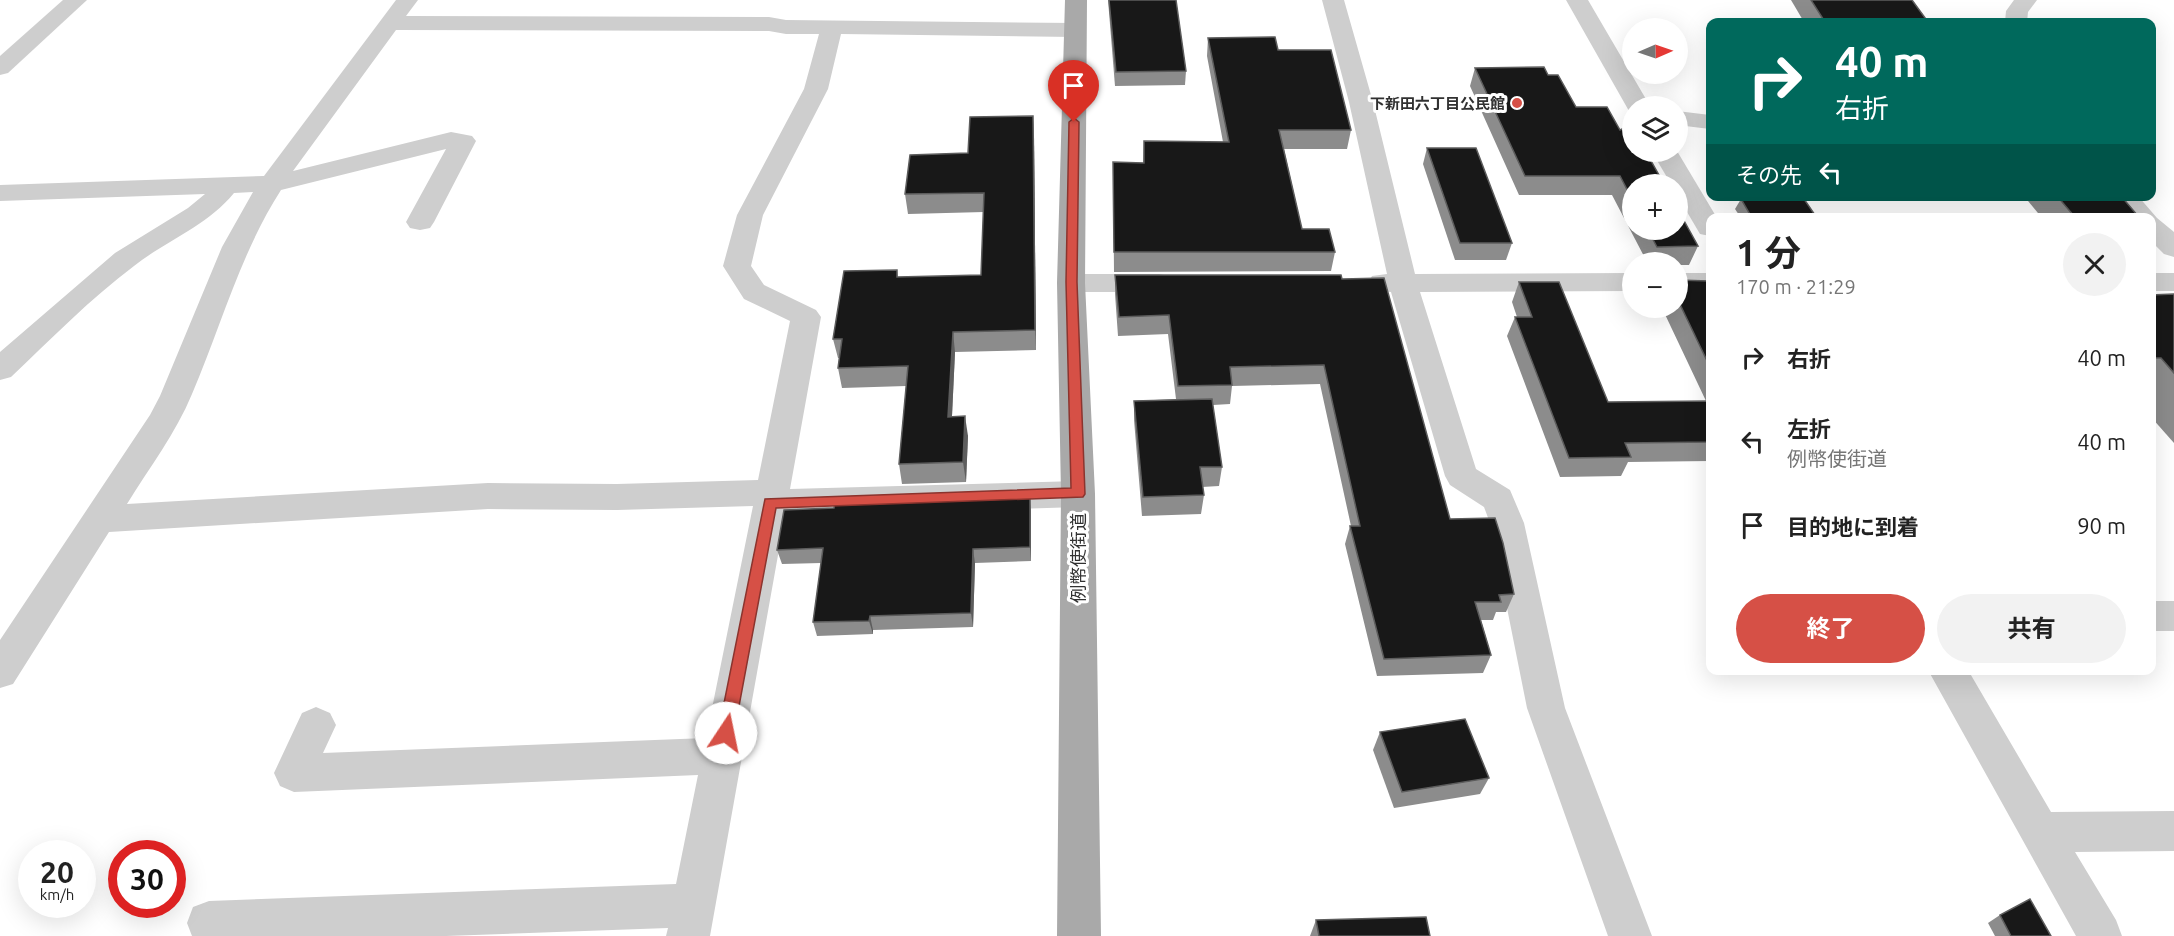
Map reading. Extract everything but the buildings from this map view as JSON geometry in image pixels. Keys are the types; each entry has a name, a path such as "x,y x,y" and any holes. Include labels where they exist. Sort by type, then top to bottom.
{"main road":[{"name":"例幣使街道","path":"1075,15 1071,282 1078,494 1079,936"}],"street":[{"path":"0,68 76,0"},
{"path":"0,672 101,519 176,396 236,246 256,208 293,152 407,0"},
{"path":"1333,0 1361,102 1403,283 1462,476 1498,499 1508,523 1546,708 1630,936"},
{"path":"1577,0 1632,96"},
{"path":"2016,18 2017,11 2026,0"},
{"path":"390,23 773,16 786,27 832,27 1075,15"},
{"path":"209,923 691,921 806,317 754,292 737,266 750,215 816,89 832,27"},
{"path":"1688,119 1706,122"},
{"path":"0,193 272,184 451,140 463,141 420,222"},
{"path":"1671,162 1706,221"},
{"path":"0,369 144,245 205,210 227,184"},
{"path":"2129,201 2139,213"},
{"path":"2156,230 2174,248"},
{"path":"1071,282 1190,283"},
{"path":"1356,283 1622,282"},
{"path":"1688,282 1706,282"},
{"path":"2156,282 2174,282"},
{"path":"101,519 488,496 771,497 1078,494"},
{"path":"2156,616 2174,616"},
{"path":"1950,675 2100,936"},
{"path":"316,725 294,773 721,756"},
{"path":"2040,832 2174,831"}],"place":[{"name":"下新田六丁目公民館","path":"1517,103"}],"route":[{"path":"726,733 770,503 1078,494 1071,282 1074,122"}]}
